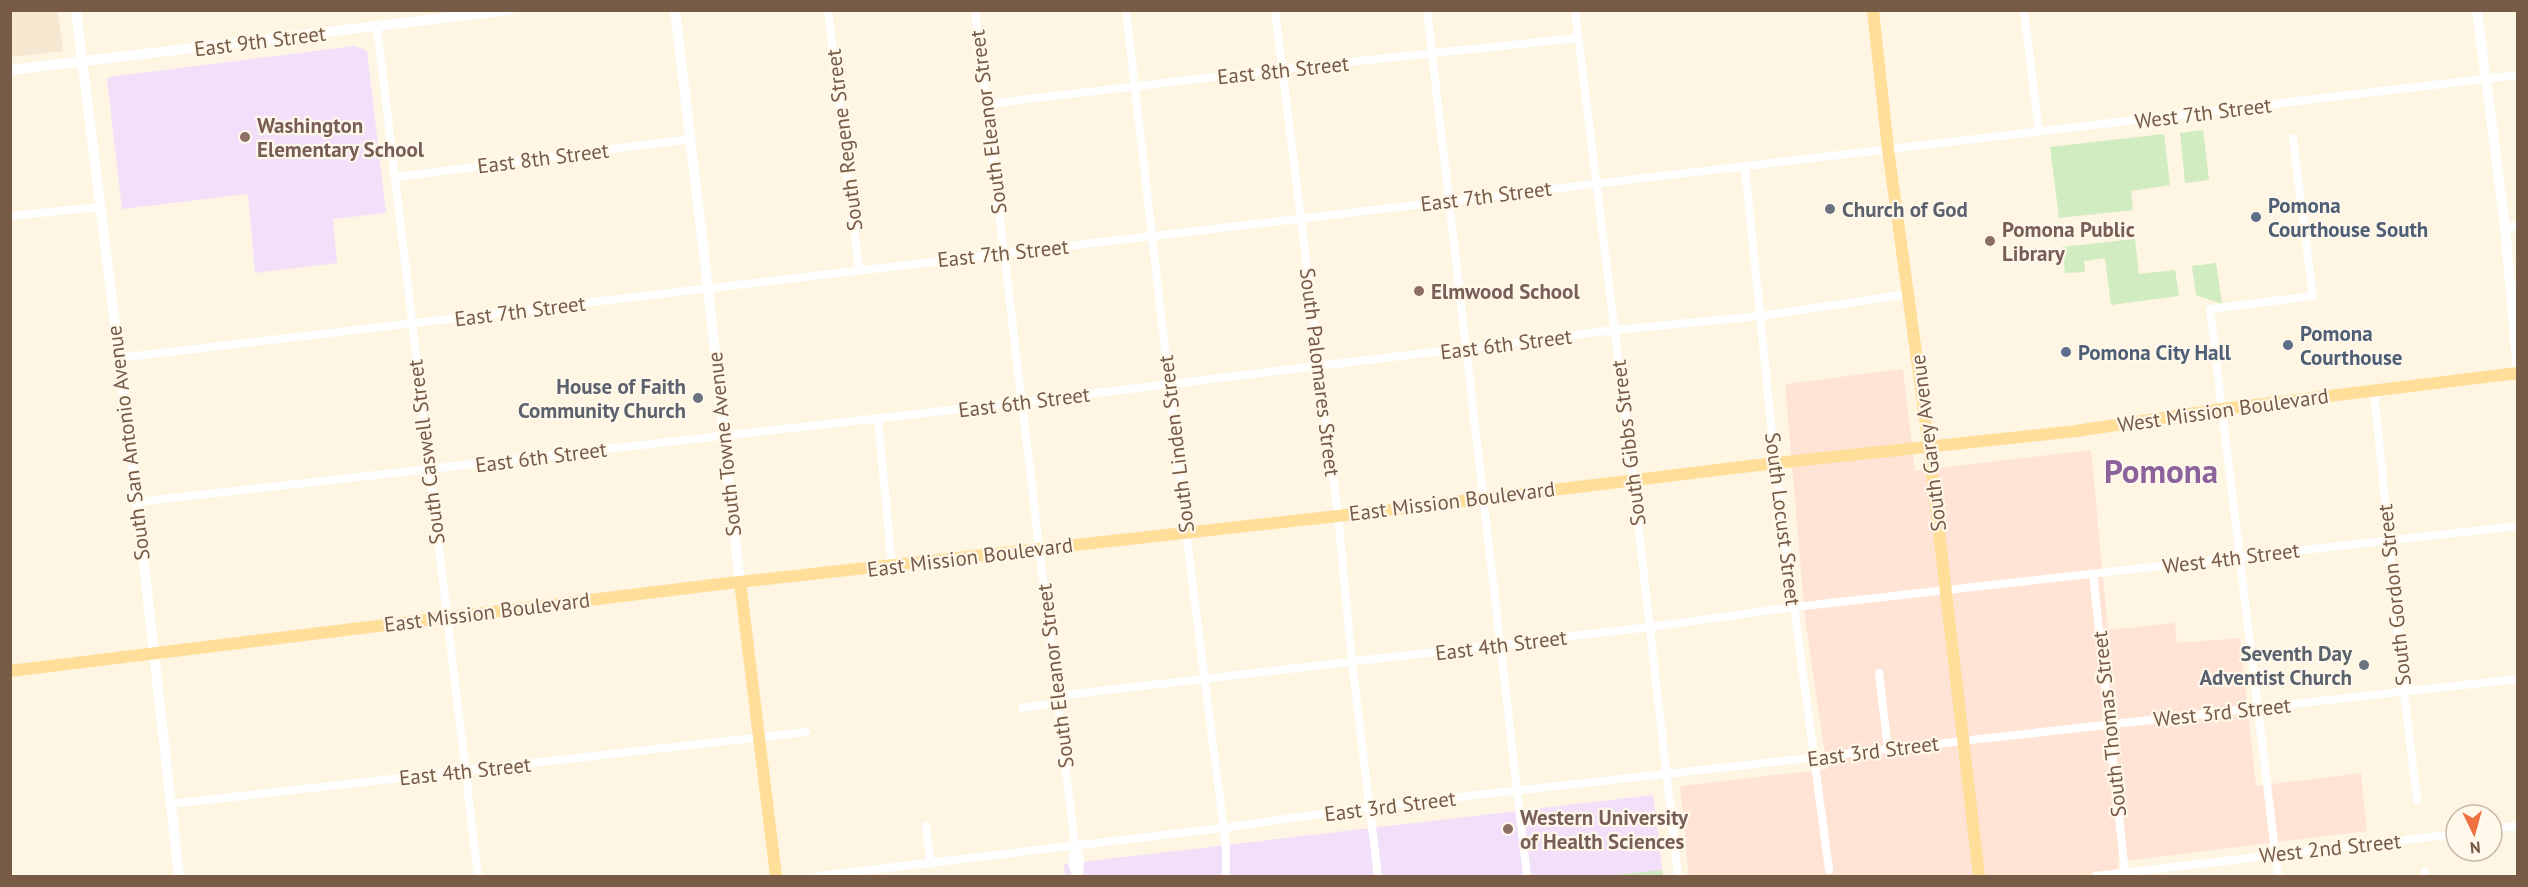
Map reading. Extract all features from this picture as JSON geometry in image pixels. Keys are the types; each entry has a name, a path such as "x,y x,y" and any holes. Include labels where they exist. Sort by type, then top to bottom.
{"main road":[{"name":"South Garey Avenue","path":"1873,10 1888,149 1929,447 1979,876"},
{"name":"West Mission Boulevard","path":"1929,447 2076,431 2222,409 2517,373"},
{"name":"East Mission Boulevard","path":"10,671 445,616 1929,447"},
{"name":"South Towne Avenue","path":"740,582 776,876"}],"street":[{"name":"South San Antonio Avenue","path":"76,10 137,502 179,876"},
{"name":"East 9th Street","path":"10,70 510,10"},
{"name":"South Towne Avenue","path":"675,10 740,582"},
{"name":"South Regene Street","path":"828,10 859,270"},
{"name":"South Eleanor Street","path":"975,10 1075,847 1072,861 1073,869 1078,876"},
{"name":"South Linden Street","path":"1126,10 1223,828 1226,876"},
{"name":"South Palomares Street","path":"1275,10 1338,516 1352,662 1378,876"},
{"path":"1427,10 1527,876"},
{"name":"South Gibbs Street","path":"1575,10 1598,184 1678,876"},
{"path":"2024,10 2039,132"},
{"path":"2477,10 2505,227 2517,373"},
{"name":"South Caswell Street","path":"376,27 396,177 445,616 478,876"},
{"name":"East 8th Street","path":"987,104 1281,69 1578,38"},
{"name":"West 7th Street","path":"1888,149 2517,75"},
{"path":"2277,876 2210,309 2313,296 2293,138"},
{"name":"East 8th Street","path":"396,177 690,139"},
{"name":"East 7th Street","path":"118,358 1888,149"},
{"name":"South Locust Street","path":"1745,167 1775,463 1829,870"},
{"path":"10,216 100,207"},
{"path":"2505,227 2517,226"},
{"name":"East 6th Street","path":"137,502 878,419 1615,330 1760,316 1909,294"},
{"name":"South Gordon Street","path":"2374,390 2417,800"},
{"path":"878,419 892,566"},
{"name":"West 4th Street","path":"1945,591 2517,526"},
{"name":"South Thomas Street","path":"2093,574 2125,873"},
{"name":"East 4th Street","path":"1022,708 1057,699 1205,678 1945,591"},
{"path":"1879,673 1888,749"},
{"name":"West 3rd Street","path":"1962,739 2110,725 2517,679"},
{"name":"East 4th Street","path":"171,804 806,732"},
{"name":"East 3rd Street","path":"819,876 1075,847 1369,807 1666,775 1962,739"},
{"path":"926,826 931,864"},
{"name":"West 2nd Street","path":"2096,876 2444,835"}],"shaded area":[{"path":"10,11 58,11 63,51 11,57"},
{"name":"Washington Elementary School","path":"355,46 367,51 386,213 333,219 337,263 255,273 248,194 122,209 107,80 109,77"},
{"path":"1903,369 1915,471 2091,450 2108,630 2175,623 2177,643 2240,638 2256,786 2361,773 2367,831 2118,862 2118,876 1689,876 1680,786 1827,769 1805,617 1785,384"},
{"name":"Western University of Health Sciences","path":"1653,795 1663,876 1065,876 1064,864"}],"green space":[{"path":"2203,130 2209,180 2185,183 2180,133"},
{"path":"2164,134 2170,185 2131,191 2133,210 2059,218 2050,147"},
{"path":"2135,239 2139,274 2175,270 2179,296 2111,305 2105,258 2084,261 2085,272 2065,273 2062,247"},
{"path":"2216,263 2222,304 2196,295 2192,266"},
{"path":"1662,870 1663,876 1606,876"}],"place":[{"name":"Washington Elementary School","path":"245,137"},
{"name":"Church of God","path":"1830,209"},
{"name":"Pomona Courthouse South","path":"2256,217"},
{"name":"Pomona Public Library","path":"1990,241"},
{"name":"Elmwood School","path":"1419,291"},
{"name":"Pomona Courthouse","path":"2288,345"},
{"name":"Pomona City Hall","path":"2066,352"},
{"name":"House of Faith Community Church","path":"698,398"},
{"name":"Seventh Day Adventist Church","path":"2364,665"},
{"name":"Western University of Health Sciences","path":"1508,829"}],"district":[{"name":"Pomona","path":"2161,470"}]}
